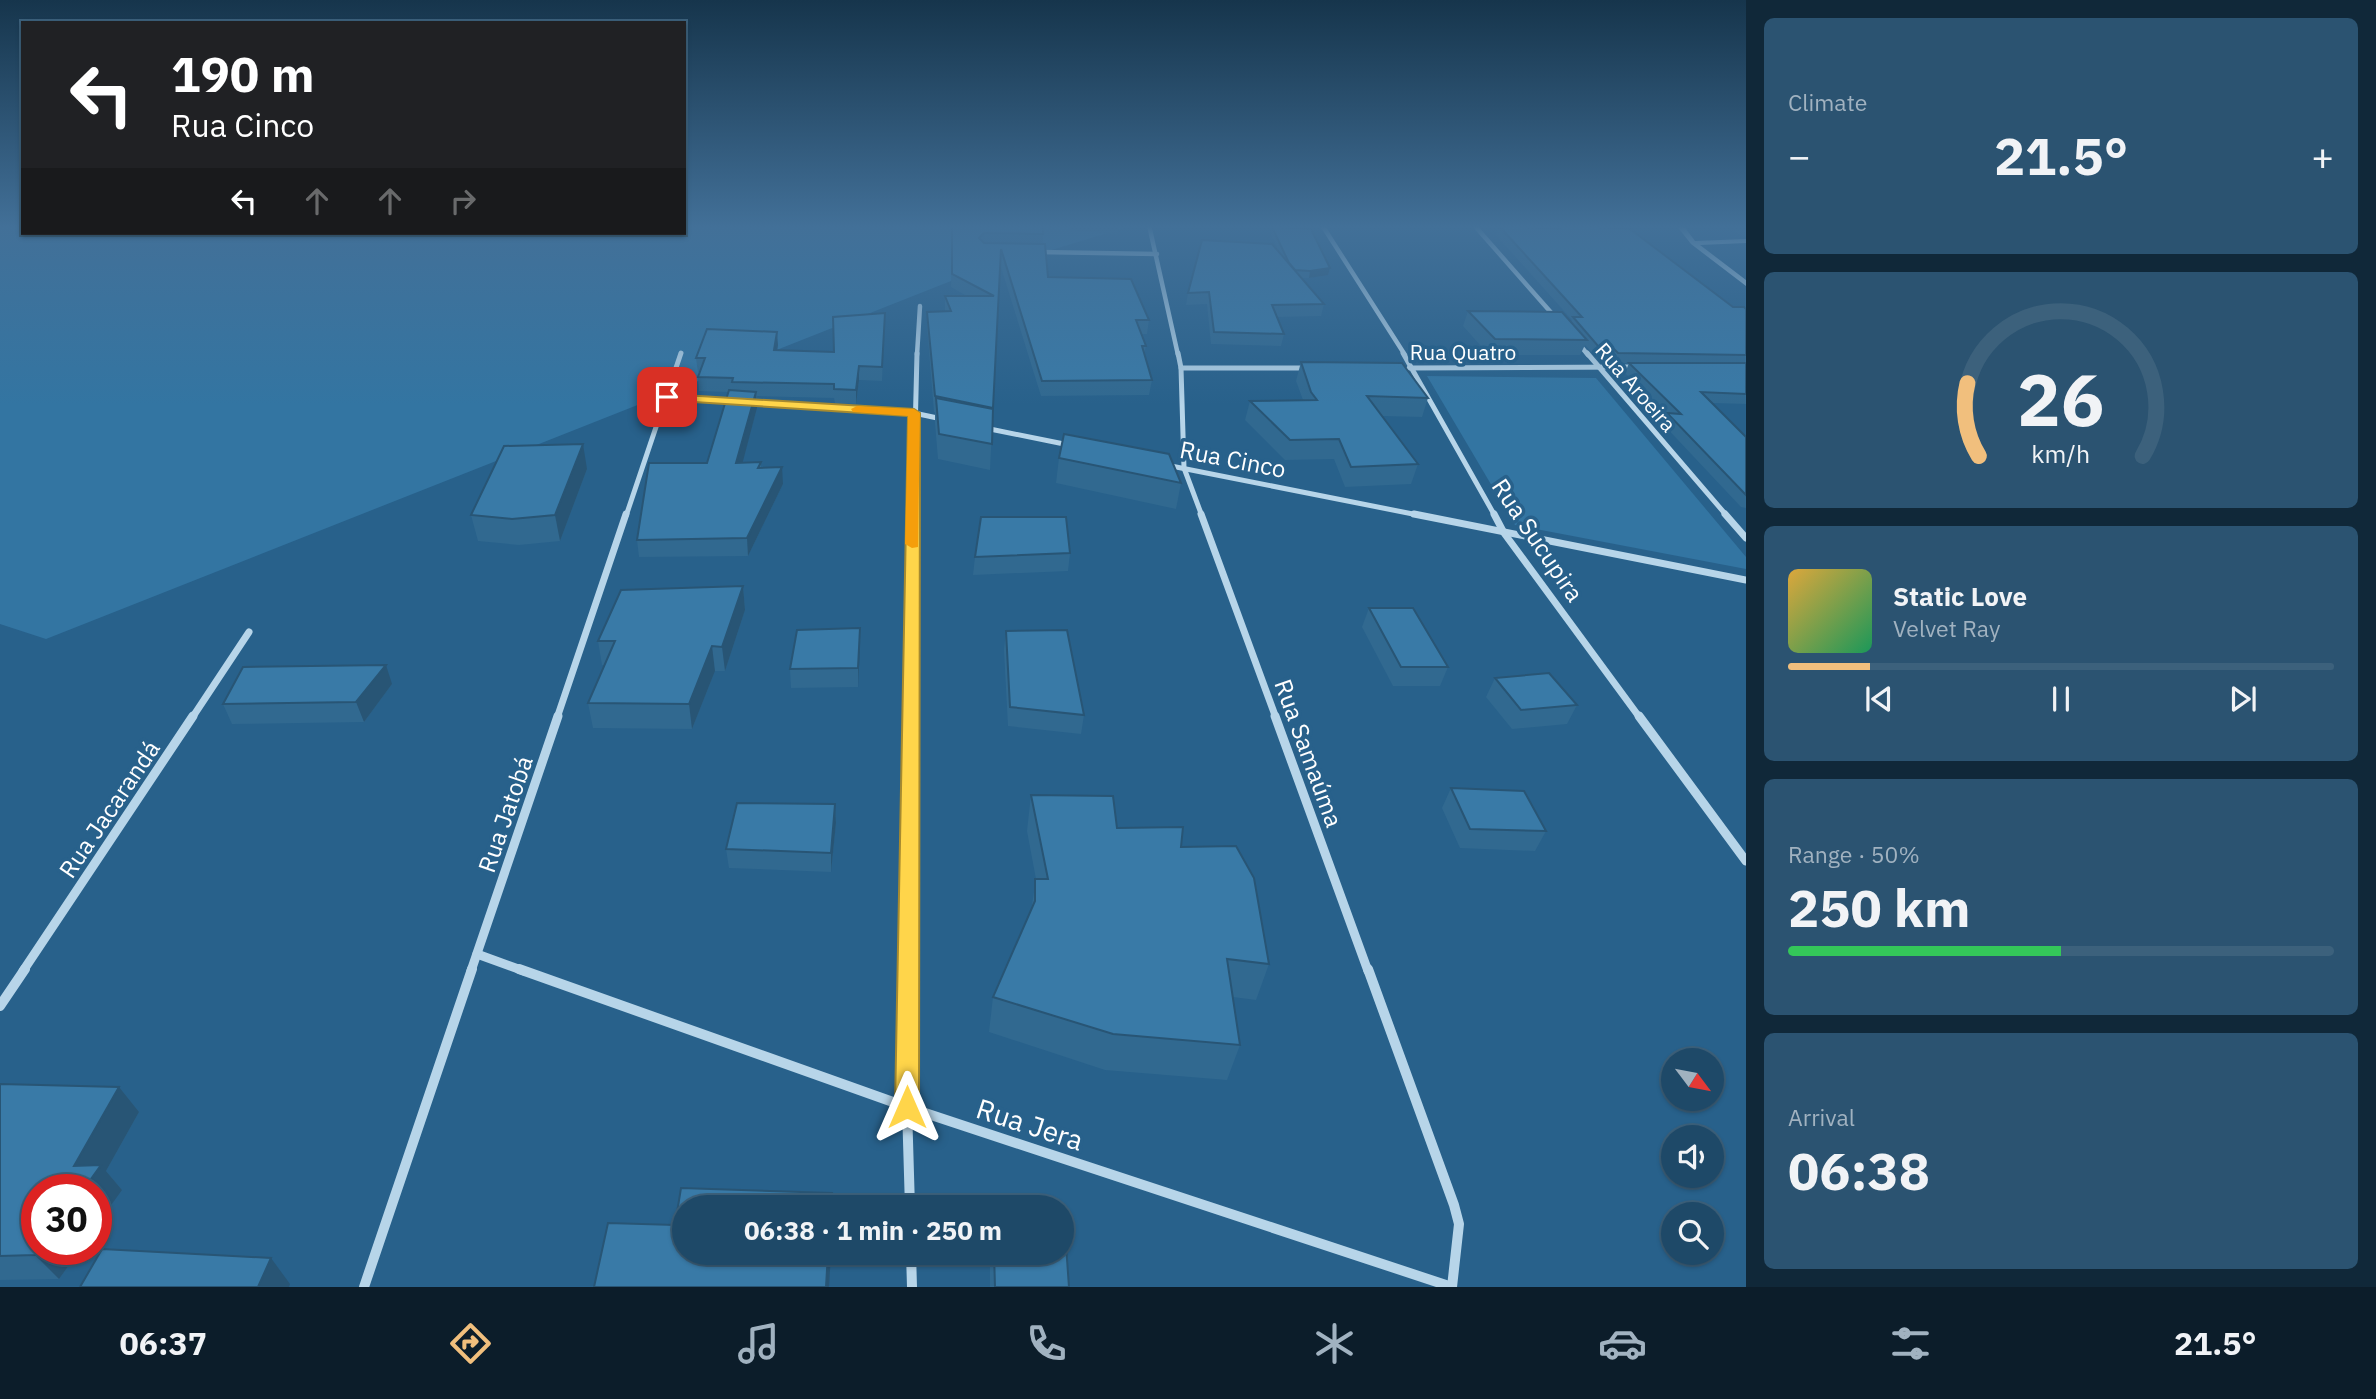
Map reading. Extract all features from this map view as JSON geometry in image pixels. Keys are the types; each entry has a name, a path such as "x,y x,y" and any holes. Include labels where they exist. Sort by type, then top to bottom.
{"street":[{"name":"Rua Samaúma","path":"1164,285 1181,368 1184,468 1454,1205 1459,1224 1452,1287"},
{"name":"Rua Sucupira","path":"1360,285 1413,368 1504,533 1746,861"},
{"path":"1526,285 1563,327"},
{"path":"910,1195 907,1107 914,413 920,306"},
{"name":"Rua Aroeira","path":"1572,337 1746,538"},
{"name":"Rua Jatobá","path":"364,1287 681,353"},
{"name":"Rua Quatro","path":"1399,368 1639,367"},
{"path":"1181,368 1317,368"},
{"path":"667,397 914,413 954,421"},
{"path":"981,427 1076,446"},
{"name":"Rua Cinco","path":"1157,463 1746,579"},
{"name":"Rua Jacarandá","path":"0,1006 249,632"},
{"name":"Rua Jera","path":"477,954 907,1107 1452,1287"},
{"path":"911,1265 912,1287"}],"shaded area":[{"path":"0,285 941,285 46,639 0,624"},
{"path":"1427,376 1596,378 1746,557 1746,569 1515,525"}],"building":[{"path":"973,285 999,285 993,408 935,396 927,312 951,311 945,296 994,296"},
{"path":"1012,285 1134,285 1149,320 1136,320 1146,346 1142,346 1152,380 1042,381"},
{"path":"1190,285 1308,285 1324,304 1272,305 1284,334 1214,332 1209,292 1188,293"},
{"path":"1553,285 1704,285 1733,307 1746,309 1746,355 1618,353 1611,346 1598,346 1573,317 1582,317"},
{"path":"1468,311 1562,312 1587,340 1495,339"},
{"path":"885,313 882,367 859,366 856,390 834,389 834,384 732,382 733,378 698,377 705,358 696,358 707,329 777,332 774,350 834,352 833,317"},
{"path":"1301,362 1402,363 1428,398 1367,396 1418,464 1351,467 1339,439 1290,440 1250,401 1317,400 1311,392"},
{"path":"1629,363 1746,363 1746,394 1701,392 1746,437 1746,495 1667,413 1681,414"},
{"path":"729,390 756,392 736,463 761,462 758,468 782,467 747,538 637,540 649,463 707,463"},
{"path":"936,398 993,409 992,444 939,434"},
{"path":"1064,434 1169,454 1181,483 1059,458"},
{"path":"583,444 555,515 512,519 471,515 504,446"},
{"path":"981,517 1066,517 1070,553 975,557"},
{"path":"743,586 722,647 712,646 689,704 588,703 615,641 598,641 621,590"},
{"path":"1369,608 1413,608 1448,667 1401,667"},
{"path":"860,628 858,668 790,669 797,630"},
{"path":"1067,630 1084,715 1010,707 1006,631"},
{"path":"386,665 356,702 223,704 243,667"},
{"path":"1549,673 1577,705 1521,710 1495,678"},
{"path":"1451,788 1524,791 1546,831 1470,829"},
{"path":"1031,795 1113,796 1117,828 1183,827 1181,847 1236,846 1254,878 1269,964 1227,959 1240,1045 1113,1034 993,997 1035,901 1035,879 1048,879"},
{"path":"737,803 835,804 831,853 726,849"},
{"path":"0,1084 119,1087 74,1166 101,1165 95,1174 21,1174 21,1255 0,1256"},
{"path":"681,1188 832,1193 832,1195 680,1195"},
{"path":"608,1223 672,1225 672,1265 827,1265 826,1287 594,1287"},
{"path":"112,1250 271,1258 258,1287 80,1287 93,1265 112,1265"},
{"path":"994,1265 1067,1265 1069,1287 995,1287"}],"slow traffic":[{"path":"857,409 914,413 912,544"}],"route":[{"path":"667,397 914,413 907,1107"}]}
